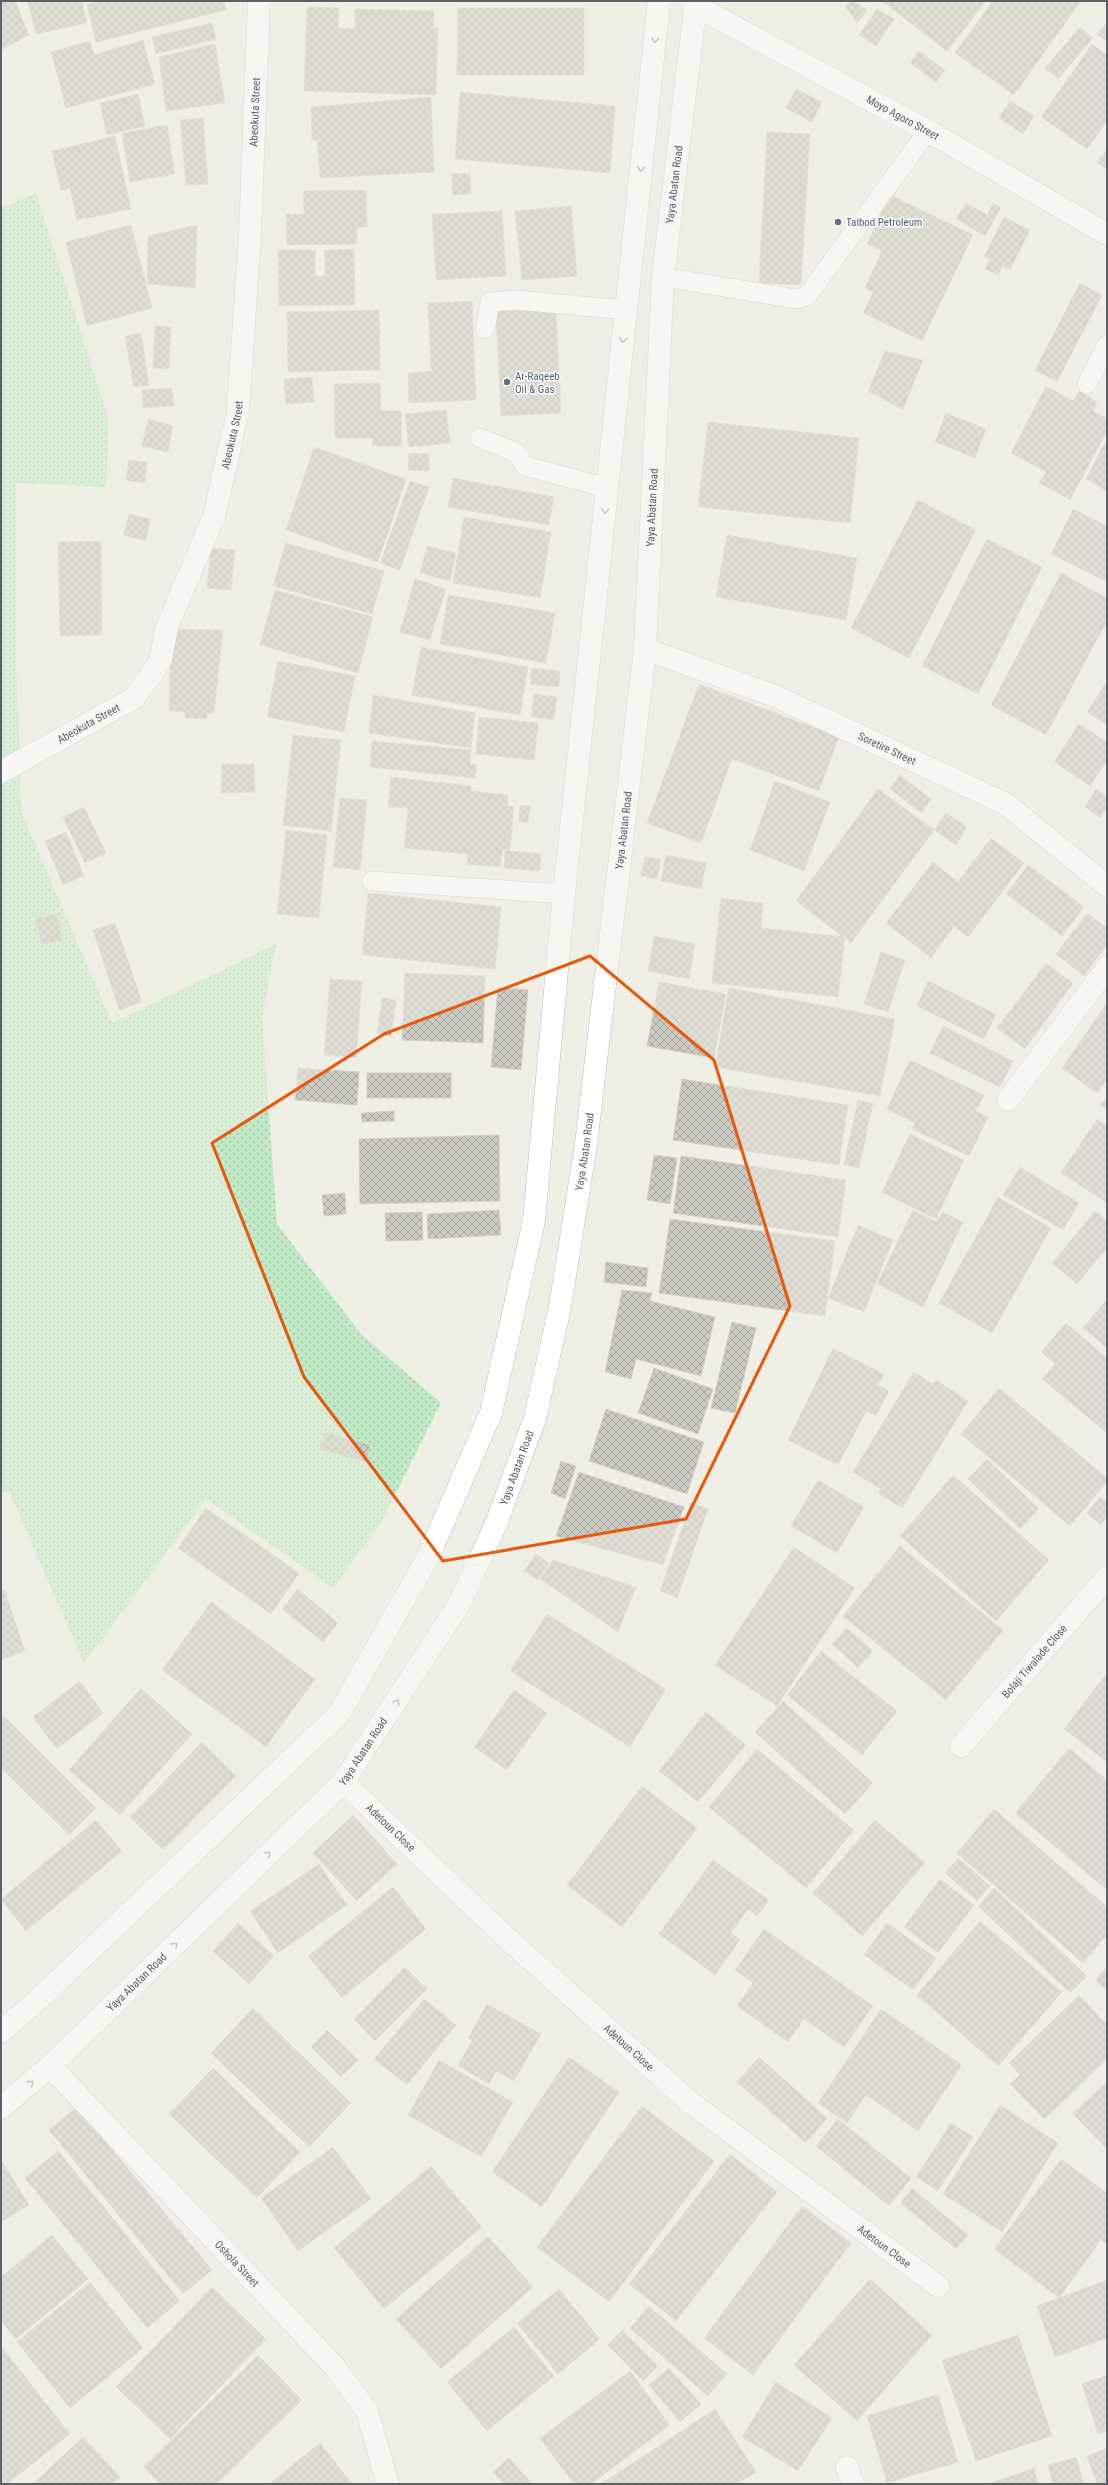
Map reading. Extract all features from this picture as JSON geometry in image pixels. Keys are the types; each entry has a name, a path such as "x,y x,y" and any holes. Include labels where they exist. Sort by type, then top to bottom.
{"main road":[{"name":"Abeokuta Street","path":"1,772 134,698 160,662 167,627 214,517 238,411 250,234 259,1"},
{"path":"1,2032 43,1995 339,1714 428,1557 491,1413 534,1220 564,894 659,1"},
{"name":"Moyo Agoro Street","path":"696,4 928,131 1107,234"},
{"name":"Yaya Abatan Road","path":"1,2108 50,2066 343,1782 458,1606 496,1524 535,1418 560,1307 586,1144 645,649 664,277 696,4"},
{"name":"Soretire Street","path":"645,649 775,696 1006,804 1107,886"},
{"path":"1008,1100 1107,968"},
{"name":"Bolaji Tiwalade Close","path":"961,1746 1107,1577"},
{"name":"Adetoun Close","path":"343,1782 511,1942 691,2103 938,2286"},
{"name":"Oshola Street","path":"50,2066 334,2366 367,2411 388,2484"}],"lane":[{"path":"664,277 796,299 807,296 928,131"},
{"path":"485,329 490,302 517,300 626,310"},
{"path":"1087,384 1107,345"},
{"path":"480,438 517,454 525,466 608,488"},
{"path":"372,881 564,894"}],"highlighted area":[{"path":"590,956 714,1060 790,1306 686,1519 443,1561 304,1377 212,1143 384,1034"}],"green space":[{"path":"36,193 109,420 106,487 16,483 16,660 22,814 112,1023 276,944 262,1017 277,1224 361,1334 441,1403 382,1521 333,1588 206,1499 84,1663 9,1491 1,1493 1,208"}],"building":[{"path":"1,1 15,1 29,35 1,50"},
{"path":"28,1 82,1 87,23 36,34"},
{"path":"101,1 224,1 226,10 96,42 87,4"},
{"path":"853,1 867,10 857,23 845,6"},
{"path":"882,1 986,1 947,51"},
{"path":"993,1 1081,1 1014,95 955,53"},
{"path":"307,7 339,8 338,28 355,29 355,9 434,11 433,28 438,28 436,95 304,91"},
{"path":"458,8 584,8 584,75 457,75"},
{"path":"877,9 894,19 876,46 859,35"},
{"path":"1107,22 1107,42 1097,34"},
{"path":"212,23 216,39 156,54 152,37"},
{"path":"1080,27 1093,38 1058,79 1045,68"},
{"path":"143,40 155,84 66,108 51,52 90,41 94,55"},
{"path":"215,44 225,103 166,111 159,57"},
{"path":"1092,44 1107,55 1107,121 1087,149 1041,117"},
{"path":"919,51 945,70 936,82 910,63"},
{"path":"796,89 822,102 812,122 786,108"},
{"path":"460,92 615,106 610,173 455,159"},
{"path":"138,94 145,126 107,135 100,103"},
{"path":"431,97 434,172 320,178 317,140 312,140 311,107"},
{"path":"1010,101 1034,116 1023,134 999,118"},
{"path":"203,118 208,184 186,185 180,120"},
{"path":"167,125 175,174 130,182 122,133"},
{"path":"767,132 810,134 801,285 759,283"},
{"path":"115,136 131,209 77,220 70,188 61,191 52,151"},
{"path":"1107,149 1107,170 1097,162"},
{"path":"470,173 471,194 453,195 452,174"},
{"path":"366,190 367,227 357,227 357,244 287,245 286,214 304,214 303,191"},
{"path":"890,195 973,235 922,341 863,313 873,292 865,288 882,251 867,244"},
{"path":"966,203 987,215 993,203 1001,208 985,236 956,219"},
{"path":"571,206 577,276 522,280 515,211"},
{"path":"502,211 506,276 436,280 432,214"},
{"path":"1004,217 1030,230 1010,270 1002,266 998,275 985,269 990,259 984,257"},
{"path":"131,225 152,308 87,326 66,242"},
{"path":"197,225 195,288 147,284 148,236"},
{"path":"354,249 355,305 279,306 278,250 315,250 315,276 325,276 325,250"},
{"path":"1080,283 1102,295 1057,382 1035,370"},
{"path":"472,301 476,400 409,403 408,373 431,371 428,303"},
{"path":"556,309 561,413 501,416 496,311"},
{"path":"379,310 380,370 288,372 287,312"},
{"path":"155,326 171,327 169,369 153,368"},
{"path":"141,333 149,385 134,387 125,336"},
{"path":"885,351 923,360 903,410 868,391"},
{"path":"312,377 314,402 286,404 284,379"},
{"path":"380,383 381,411 401,411 402,446 373,446 373,438 335,438 334,384"},
{"path":"1046,386 1074,401 1079,391 1097,402 1093,411 1107,419 1107,431 1070,500 1039,483 1046,472 1011,453"},
{"path":"172,388 174,406 143,408 142,390"},
{"path":"446,410 450,443 409,447 405,414"},
{"path":"946,413 986,429 975,458 935,442"},
{"path":"148,419 173,426 168,452 142,446"},
{"path":"708,422 859,438 850,523 698,507"},
{"path":"1107,439 1107,491 1086,479"},
{"path":"314,447 406,479 378,562 286,530"},
{"path":"409,453 429,454 429,471 408,470"},
{"path":"129,460 147,462 145,483 126,480"},
{"path":"453,478 554,497 549,525 448,507"},
{"path":"410,481 429,487 400,570 380,563"},
{"path":"918,500 976,530 909,658 851,628"},
{"path":"1073,509 1107,526 1107,582 1051,554"},
{"path":"129,514 150,519 146,541 124,535"},
{"path":"464,517 551,532 540,598 453,583"},
{"path":"727,535 857,558 846,620 716,597"},
{"path":"987,539 1042,567 978,694 922,666"},
{"path":"101,541 102,635 60,636 58,542"},
{"path":"286,543 384,571 372,614 273,586"},
{"path":"427,546 456,553 450,581 420,573"},
{"path":"211,548 235,550 231,590 207,588"},
{"path":"1061,573 1107,598 1107,621 1046,735 991,705"},
{"path":"415,579 446,589 430,640 400,632"},
{"path":"275,590 373,617 358,673 260,645"},
{"path":"448,595 555,613 546,663 440,644"},
{"path":"171,629 223,630 214,713 207,713 207,719 185,718 185,712 169,711"},
{"path":"421,647 528,667 520,715 412,695"},
{"path":"278,661 355,676 344,732 267,717"},
{"path":"531,668 560,671 559,687 530,684"},
{"path":"1107,681 1107,725 1087,712"},
{"path":"699,684 839,737 819,791 732,759 701,843 647,823"},
{"path":"534,694 557,697 554,720 531,717"},
{"path":"373,695 475,713 471,748 369,733"},
{"path":"479,717 538,723 534,760 476,754"},
{"path":"1079,724 1107,742 1107,761 1090,786 1054,762"},
{"path":"293,735 341,740 331,831 283,825"},
{"path":"372,741 471,750 470,764 477,765 475,778 370,767"},
{"path":"222,764 254,764 255,792 221,793"},
{"path":"900,775 931,799 921,813 890,789"},
{"path":"391,777 471,786 471,791 508,795 507,806 514,807 510,850 503,849 500,867 467,864 468,854 404,848 408,808 388,807"},
{"path":"775,781 830,802 804,871 750,850"},
{"path":"878,789 934,830 851,943 796,901"},
{"path":"1096,789 1107,796 1107,807 1100,818 1085,807"},
{"path":"340,798 367,800 360,870 333,867"},
{"path":"520,805 530,806 528,823 519,821"},
{"path":"84,807 106,853 85,863 63,817"},
{"path":"946,813 967,827 956,845 934,830"},
{"path":"286,830 327,835 319,918 277,914"},
{"path":"66,832 84,876 63,885 45,841"},
{"path":"991,838 1024,863 968,937 954,926 931,958 886,923 933,862 958,882"},
{"path":"505,850 541,854 540,871 504,868"},
{"path":"666,855 706,863 701,889 661,881"},
{"path":"645,857 661,859 657,879 641,876"},
{"path":"1028,865 1084,907 1062,936 1006,894"},
{"path":"368,893 501,907 495,969 362,955"},
{"path":"721,898 763,903 761,928 845,937 838,997 712,983"},
{"path":"1087,913 1107,928 1107,945 1084,976 1056,954"},
{"path":"57,914 62,940 42,945 36,919"},
{"path":"115,923 142,1002 119,1010 93,930"},
{"path":"654,936 695,944 689,979 648,971"},
{"path":"881,952 905,960 888,1012 864,1004"},
{"path":"1046,963 1073,983 1025,1049 997,1028"},
{"path":"405,973 485,976 483,1043 402,1040"},
{"path":"330,979 362,981 356,1057 324,1055"},
{"path":"928,981 996,1014 984,1039 917,1006"},
{"path":"659,982 726,994 714,1058 647,1046"},
{"path":"498,987 528,990 521,1070 491,1067"},
{"path":"729,988 895,1019 880,1096 715,1067"},
{"path":"382,998 396,1000 391,1036 377,1034"},
{"path":"1107,1003 1107,1079 1097,1093 1062,1068"},
{"path":"943,1026 1013,1061 1000,1087 930,1053"},
{"path":"910,1060 984,1095 976,1111 988,1117 969,1156 912,1129 915,1123 887,1109"},
{"path":"298,1068 359,1072 357,1105 295,1100"},
{"path":"367,1073 451,1073 451,1098 367,1098"},
{"path":"682,1079 848,1105 839,1165 673,1140"},
{"path":"1107,1096 1107,1111 1100,1105"},
{"path":"858,1100 873,1103 859,1168 844,1165"},
{"path":"394,1111 394,1121 362,1122 361,1113"},
{"path":"1097,1119 1107,1126 1107,1203 1061,1173"},
{"path":"910,1134 964,1160 936,1219 882,1192"},
{"path":"499,1135 500,1201 360,1204 359,1139"},
{"path":"654,1155 677,1158 670,1204 647,1200"},
{"path":"681,1156 846,1180 838,1237 673,1213"},
{"path":"1020,1167 1079,1203 1063,1230 1003,1195"},
{"path":"345,1193 346,1214 324,1216 322,1195"},
{"path":"998,1197 1051,1228 992,1333 939,1303"},
{"path":"499,1210 501,1235 428,1239 427,1214"},
{"path":"913,1210 937,1222 942,1212 963,1222 923,1307 877,1284"},
{"path":"1095,1211 1107,1221 1107,1248 1077,1284 1052,1263"},
{"path":"422,1212 423,1240 386,1241 385,1213"},
{"path":"670,1219 835,1241 825,1316 659,1293"},
{"path":"858,1225 893,1240 864,1312 828,1298"},
{"path":"606,1262 648,1268 646,1287 604,1282"},
{"path":"622,1290 652,1293 650,1301 715,1317 701,1376 636,1359 631,1379 605,1372"},
{"path":"1107,1299 1107,1348 1083,1328"},
{"path":"732,1322 756,1328 735,1413 711,1408"},
{"path":"1066,1323 1107,1358 1107,1433 1042,1379 1055,1364 1041,1352"},
{"path":"833,1348 884,1374 878,1385 889,1391 876,1416 866,1411 838,1465 788,1440"},
{"path":"654,1368 713,1389 698,1434 638,1413"},
{"path":"914,1372 933,1384 936,1380 968,1401 902,1508 878,1493 881,1489 853,1472"},
{"path":"999,1388 1107,1478 1107,1482 1070,1526 961,1434"},
{"path":"606,1409 704,1442 687,1494 589,1461"},
{"path":"325,1432 370,1445 366,1462 320,1449"},
{"path":"987,1459 1039,1509 1020,1529 968,1479"},
{"path":"561,1461 576,1466 565,1499 551,1493"},
{"path":"579,1472 684,1507 663,1565 556,1536"},
{"path":"953,1475 1049,1560 996,1621 900,1536"},
{"path":"818,1480 864,1507 837,1553 791,1526"},
{"path":"1100,1497 1107,1502 1107,1517 1101,1525 1087,1513"},
{"path":"691,1503 708,1509 677,1598 660,1591"},
{"path":"206,1508 299,1573 271,1614 178,1548"},
{"path":"900,1546 1003,1630 946,1700 843,1616"},
{"path":"794,1547 855,1588 777,1706 715,1665"},
{"path":"536,1554 549,1563 538,1580 524,1571"},
{"path":"553,1560 636,1587 618,1632 540,1579"},
{"path":"298,1589 338,1623 323,1642 282,1609"},
{"path":"4,1590 25,1651 1,1660 1,1591"},
{"path":"211,1602 315,1679 266,1747 162,1670"},
{"path":"547,1614 666,1689 630,1747 510,1671"},
{"path":"847,1628 873,1651 858,1668 832,1644"},
{"path":"821,1651 897,1711 862,1755 787,1695"},
{"path":"1107,1673 1107,1762 1064,1729"},
{"path":"80,1681 103,1713 57,1749 33,1717"},
{"path":"141,1688 192,1734 120,1815 69,1770"},
{"path":"514,1690 547,1713 507,1770 474,1747"},
{"path":"783,1701 873,1783 845,1814 755,1732"},
{"path":"706,1712 746,1745 698,1802 659,1771"},
{"path":"4,1716 96,1808 69,1835 1,1768 1,1719"},
{"path":"202,1742 236,1776 163,1850 130,1817"},
{"path":"1069,1748 1107,1780 1107,1890 1015,1813"},
{"path":"757,1749 854,1830 806,1888 709,1807"},
{"path":"642,1786 697,1828 622,1927 567,1885"},
{"path":"994,1809 1107,1907 1107,1935 1083,1963 957,1853"},
{"path":"353,1815 397,1864 357,1901 313,1853"},
{"path":"96,1820 122,1851 26,1931 1,1899"},
{"path":"875,1820 925,1863 862,1936 813,1893"},
{"path":"958,1858 990,1886 977,1901 945,1873"},
{"path":"713,1860 769,1900 757,1916 748,1909 731,1933 740,1940 715,1975 659,1934"},
{"path":"319,1864 347,1905 278,1953 250,1911"},
{"path":"940,1879 974,1905 938,1953 904,1927"},
{"path":"393,1887 426,1929 342,1998 308,1956"},
{"path":"994,1888 1087,1976 1070,1993 978,1906"},
{"path":"980,1921 1062,1992 998,2066 917,1995"},
{"path":"238,1923 274,1956 249,1984 213,1951"},
{"path":"887,1923 936,1958 913,1990 864,1955"},
{"path":"764,1929 873,2006 844,2047 804,2019 788,2042 737,2006 753,1983 735,1970"},
{"path":"405,1967 427,1989 375,2041 354,2019"},
{"path":"1107,1967 1107,1991 1095,1980"},
{"path":"1079,1995 1107,2025 1107,2059 1046,2118 1043,2118 1010,2084 1020,2075 1009,2063"},
{"path":"424,1999 456,2025 407,2085 374,2059"},
{"path":"487,2004 541,2034 514,2081 496,2071 489,2084 458,2066 472,2040 468,2038"},
{"path":"253,2008 351,2103 309,2147 211,2053"},
{"path":"881,2009 962,2065 918,2131 866,2095 847,2123 818,2103"},
{"path":"327,2030 358,2060 341,2077 311,2047"},
{"path":"569,2057 619,2092 542,2207 492,2172"},
{"path":"759,2057 827,2118 806,2143 737,2082"},
{"path":"439,2060 513,2102 481,2157 408,2115"},
{"path":"213,2068 300,2152 257,2198 169,2114"},
{"path":"1107,2081 1107,2149 1073,2114"},
{"path":"1000,2105 1058,2143 1002,2232 943,2194"},
{"path":"642,2106 714,2161 609,2302 537,2247"},
{"path":"77,2107 212,2270 183,2294 49,2130"},
{"path":"838,2119 911,2178 889,2206 816,2146"},
{"path":"951,2123 973,2137 938,2191 916,2177"},
{"path":"333,2147 371,2199 298,2251 261,2198"},
{"path":"58,2151 180,2301 147,2328 25,2178"},
{"path":"730,2154 777,2192 676,2321 629,2284"},
{"path":"1061,2159 1107,2193 1107,2244 1101,2240 1059,2298 994,2249"},
{"path":"2,2161 29,2205 1,2222 1,2162"},
{"path":"431,2166 482,2227 384,2309 334,2248"},
{"path":"912,2188 968,2235 956,2249 901,2203"},
{"path":"802,2206 851,2243 753,2375 704,2338"},
{"path":"52,2235 88,2279 16,2339 1,2321 1,2277"},
{"path":"488,2236 533,2287 441,2369 396,2319"},
{"path":"870,2279 932,2335 857,2421 794,2365"},
{"path":"1107,2280 1107,2338 1055,2357 1037,2306"},
{"path":"90,2282 143,2348 70,2408 17,2342"},
{"path":"212,2287 266,2339 170,2439 116,2387"},
{"path":"559,2289 600,2339 558,2374 517,2323"},
{"path":"649,2306 727,2374 708,2396 630,2328"},
{"path":"514,2327 554,2376 487,2431 447,2382"},
{"path":"622,2330 658,2366 643,2381 608,2345"},
{"path":"1018,2335 1052,2436 976,2461 942,2360"},
{"path":"1,2346 70,2434 7,2484 1,2484"},
{"path":"258,2355 302,2400 217,2484 160,2484 144,2467"},
{"path":"669,2368 701,2404 680,2422 649,2385"},
{"path":"630,2371 670,2425 591,2484 574,2484 540,2438"},
{"path":"1107,2375 1107,2431 1098,2434 1082,2384"},
{"path":"776,2382 832,2418 798,2471 742,2437"},
{"path":"938,2394 958,2462 887,2483 867,2416"},
{"path":"715,2409 756,2472 737,2484 601,2484"},
{"path":"83,2437 120,2477 113,2484 33,2484"},
{"path":"320,2443 352,2484 269,2484"},
{"path":"1107,2448 1107,2484 1097,2484 1087,2456"},
{"path":"1076,2457 1084,2484 1053,2484 1048,2465"},
{"path":"509,2458 532,2484 504,2484 493,2472"},
{"path":"1034,2468 1039,2484 987,2484"}],"place":[{"name":"Taibod Petroleum","path":"838,222"},
{"name":"Ar-Raqeeb Oil & Gas","path":"507,382"}]}
